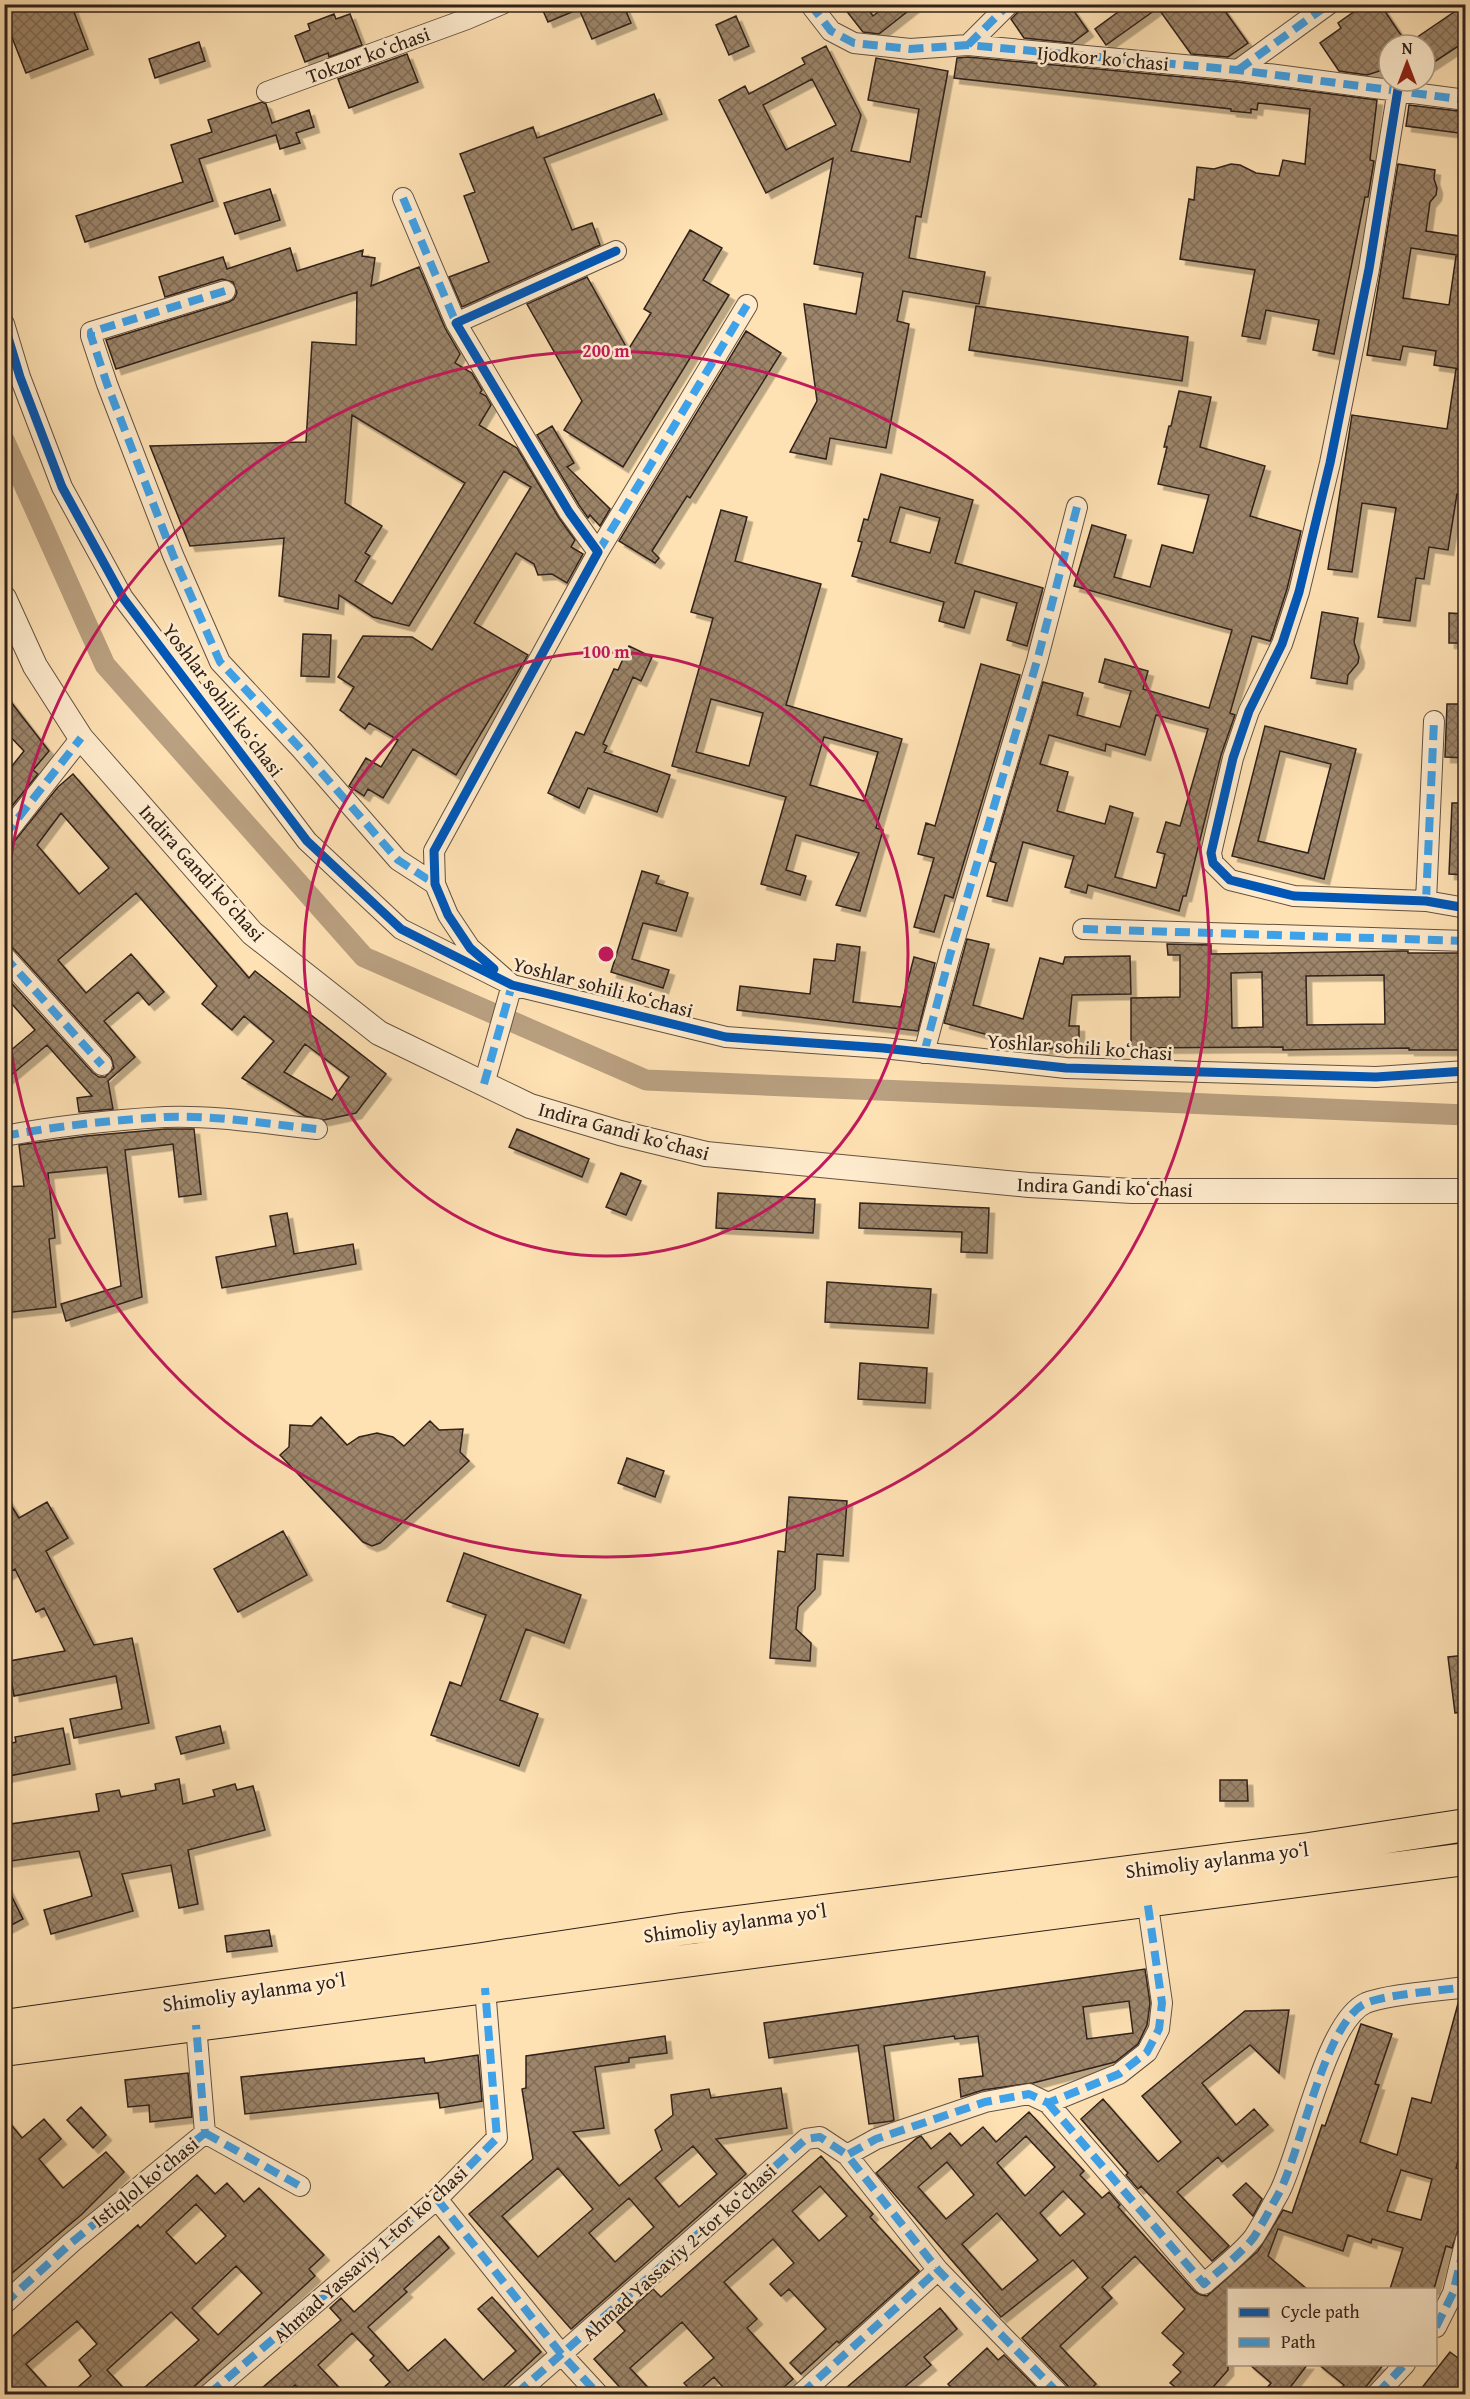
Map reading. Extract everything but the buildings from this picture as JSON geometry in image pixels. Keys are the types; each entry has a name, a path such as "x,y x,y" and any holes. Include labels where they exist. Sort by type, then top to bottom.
{"main road":[{"name":"Shimoliy aylanma yoʻl","path":"4,2050 1147,1899 1311,1864 1466,1825"},
{"name":"Shimoliy aylanma yoʻl","path":"4,2026 459,1963 682,1929 1311,1864 1466,1859"},
{"path":"682,1929 690,1961"}],"street":[{"name":"Tokzor koʻchasi","path":"267,92 502,4"},
{"name":"Ijodkor koʻchasi","path":"810,4 831,31 854,44 910,49 968,45 1238,70 1377,87"},
{"path":"968,45 1009,4"},
{"path":"1238,70 1329,4"},
{"path":"1397,93 1369,269 1330,463 1299,592 1281,644 1249,711 1233,758 1211,853 1212,863 1230,880 1294,896 1426,901 1466,908"},
{"name":"Ijodkor koʻchasi","path":"1423,93 1466,100"},
{"path":"403,198 456,322 569,512 598,552"},
{"path":"456,322 616,251"},
{"path":"225,291 92,332 91,336 107,384 173,555 220,662 301,749 398,860 435,884"},
{"path":"484,1084 512,985 470,948 448,915 435,884 434,851 598,552 747,305"},
{"name":"Yoshlar sohili koʻchasi","path":"4,324 20,377 62,487 123,597 307,841 402,929 512,985 726,1037 924,1053 1066,1068 1376,1077 1466,1071"},
{"path":"924,1053 950,955 1037,661 1077,507"},
{"name":"Indira Gandi koʻchasi","path":"4,597 35,666 81,738 252,933 379,1033 530,1106 620,1133 706,1154 1029,1185 1132,1191 1466,1191"},
{"path":"1426,901 1434,721"},
{"path":"5,835 81,738"},
{"path":"1083,929 1466,941"},
{"path":"4,956 102,1065"},
{"path":"4,1136 38,1130 166,1117 217,1119 317,1129"},
{"path":"1048,2103 1119,2074 1147,2052 1159,2029 1162,2003 1147,1899"},
{"name":"Ahmad Yassaviy 1-tor koʻchasi","path":"209,2394 437,2199 497,2138 485,1988"},
{"path":"847,2155 876,2139 985,2102 1029,2094 1048,2103 1204,2284 1253,2237 1280,2190 1326,2060 1344,2024 1365,2004 1388,1998 1466,1988"},
{"name":"Istiqlol ko‘chasi","path":"4,2304 71,2243 205,2133 196,2025"},
{"path":"205,2133 300,2186"},
{"name":"Ahmad Yassaviy 2-tor koʻchasi","path":"516,2394 806,2139 820,2137 847,2155 938,2270 1059,2394"},
{"path":"437,2199 562,2355 598,2394"},
{"path":"1437,2325 1453,2293 1466,2239"},
{"path":"801,2394 938,2270"},
{"path":"1377,2394 1402,2366"}],"waterway":[{"path":"4,440 105,665 364,957 646,1080 1466,1115"}],"marked path":[{"path":"810,4 831,31 854,43 910,49 968,45 1238,70 1466,100"},
{"path":"968,45 1009,4"},
{"path":"1238,70 1329,4"},
{"path":"403,198 456,323"},
{"path":"225,291 91,332 107,384 173,555 220,662 301,749 398,860 435,884"},
{"path":"598,552 747,305"},
{"path":"924,1053 950,955 1037,661 1077,507"},
{"path":"1426,901 1434,721"},
{"path":"4,836 81,738"},
{"path":"1083,929 1466,941"},
{"path":"4,956 102,1065"},
{"path":"484,1084 512,985 509,982"},
{"path":"4,1136 84,1124 165,1117 222,1119 317,1129"},
{"path":"1059,2394 938,2270 847,2155 876,2139 985,2102 1029,2094 1048,2103 1119,2074 1147,2052 1159,2029 1162,2003 1147,1899"},
{"path":"1048,2103 1204,2284 1254,2237 1279,2193 1326,2060 1338,2034 1351,2015 1366,2003 1376,2000 1466,1987"},
{"path":"209,2394 437,2199 497,2138 485,1988"},
{"path":"4,2304 71,2243 205,2133 196,2025"},
{"path":"205,2133 300,2186"},
{"path":"516,2394 806,2139 820,2137 847,2155"},
{"path":"437,2199 562,2355 598,2394"},
{"path":"1437,2325 1453,2293 1466,2239"},
{"path":"801,2394 938,2270"},
{"path":"1377,2394 1403,2366"}],"cycle path":[{"path":"1397,93 1369,269 1330,463 1299,592 1282,644 1249,711 1233,758 1211,853 1213,863 1230,880 1294,896 1426,901 1466,908"},
{"path":"494,969 470,948 448,915 435,884 434,851 598,552 569,512 456,323 616,251"},
{"path":"4,324 20,377 62,487 123,598 307,841 401,929 512,985 726,1037 883,1048 1066,1068 1376,1077 1466,1071"}]}
